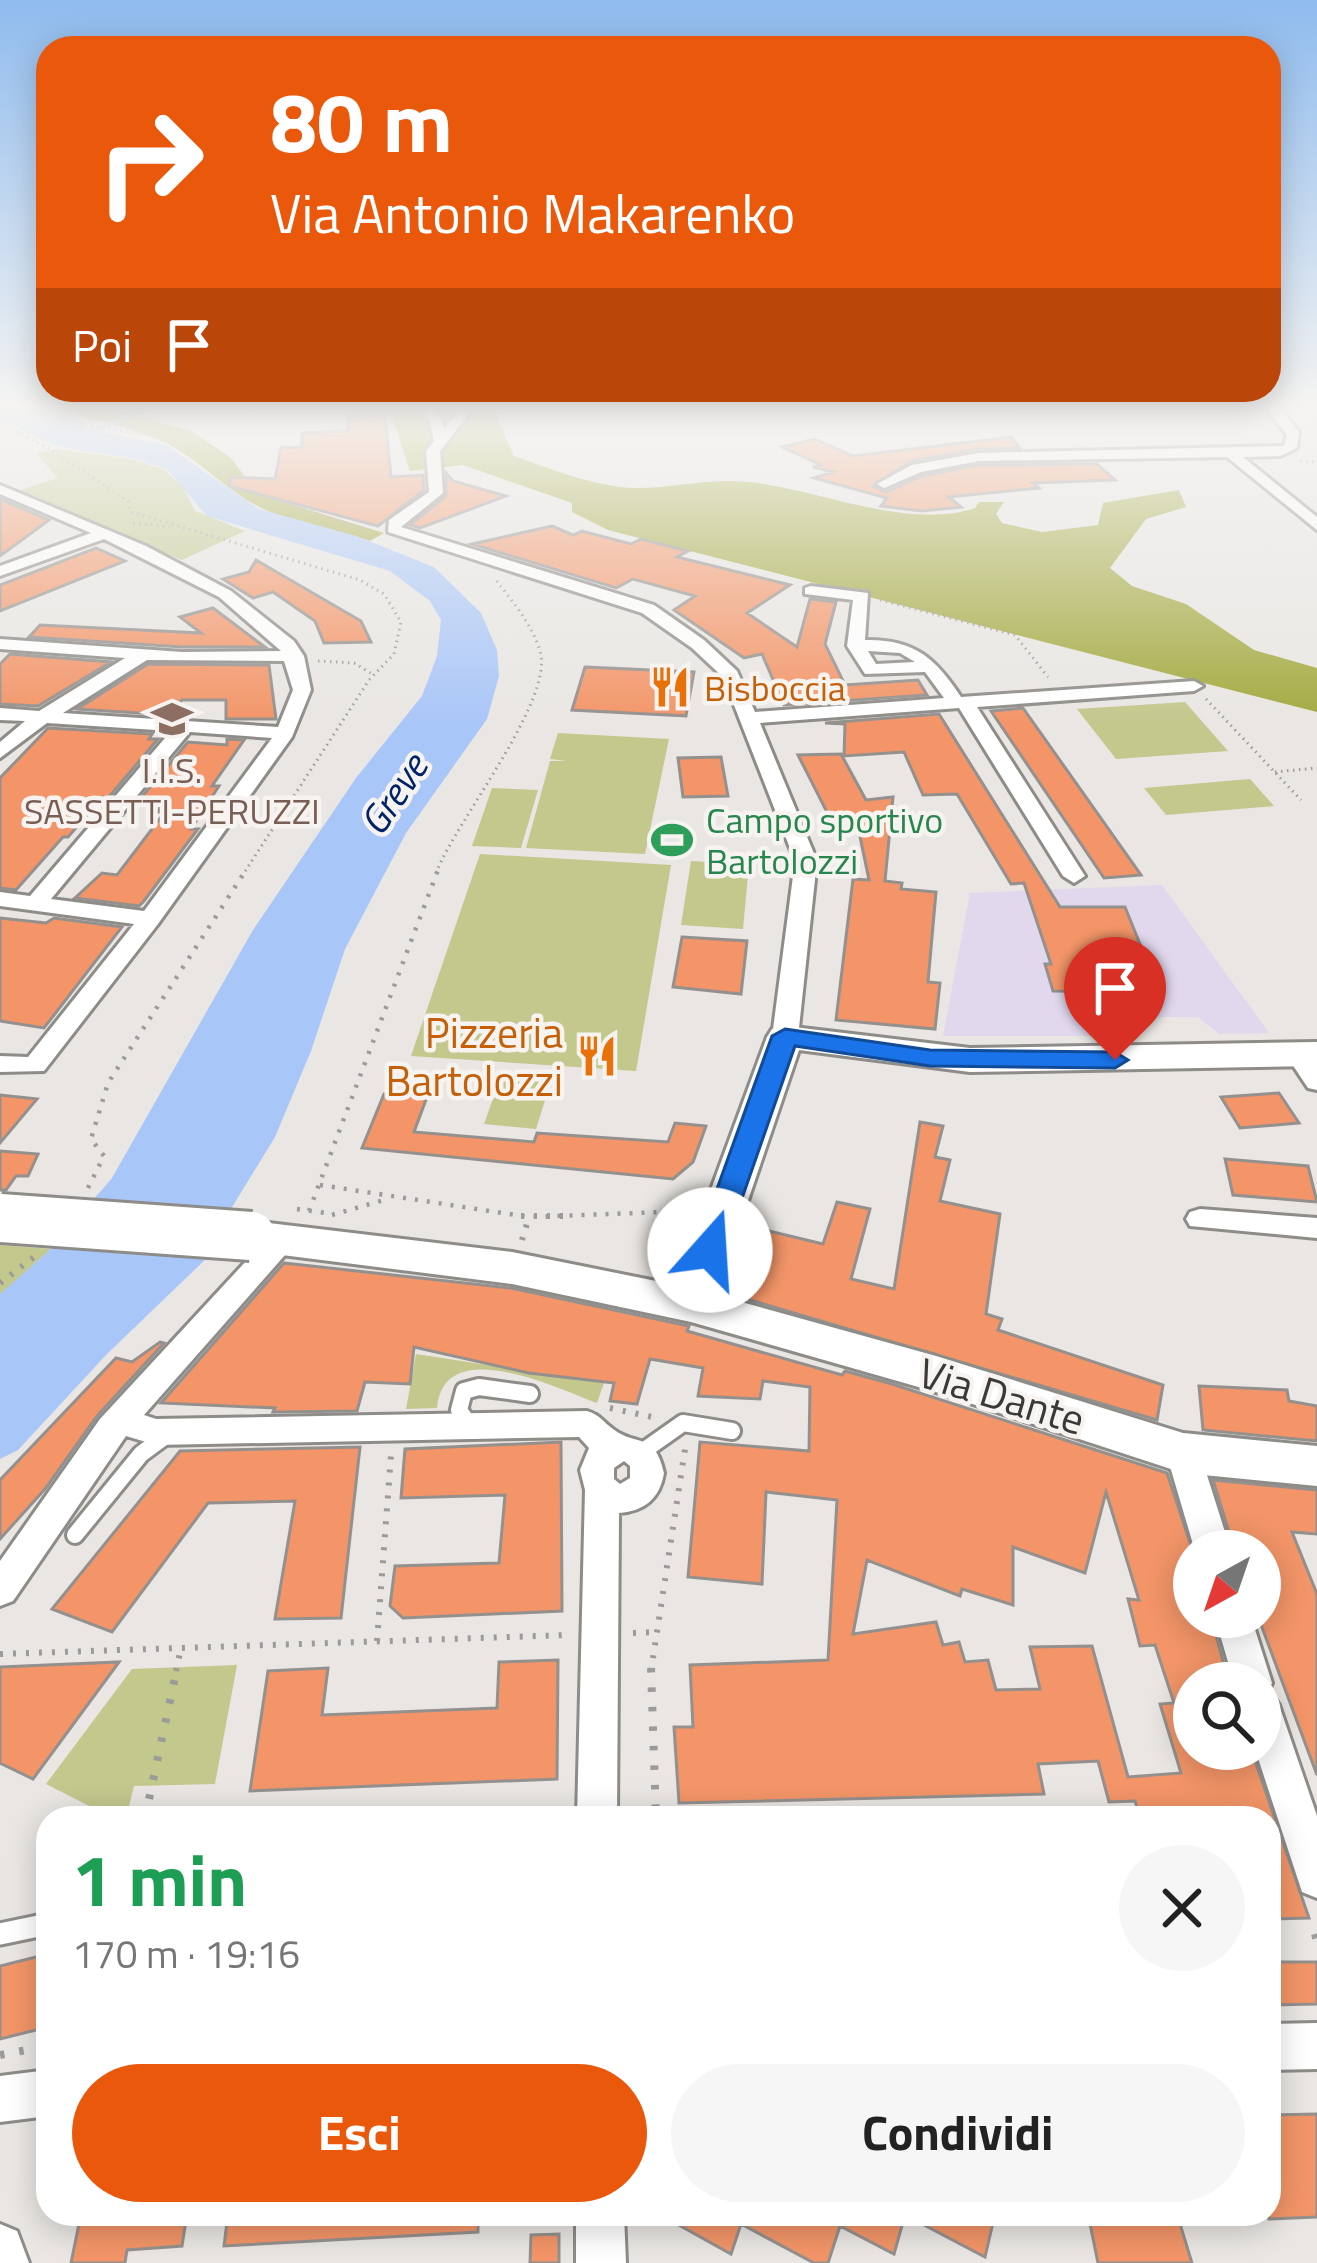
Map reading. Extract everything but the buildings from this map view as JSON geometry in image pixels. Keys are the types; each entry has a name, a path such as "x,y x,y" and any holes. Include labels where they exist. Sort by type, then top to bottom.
{"main road":[{"path":"691,1305 785,1036 970,1060 1311,1064"},
{"name":"Via Dante","path":"0,1217 285,1224 691,1305 936,1374 1184,1454 1317,1466"}],"street":[{"path":"0,1064 35,1065 150,919 285,733 301,700 296,659 262,620 225,594 57,513"},
{"path":"409,513 393,529 654,612 730,675 806,861 785,1036"},
{"path":"0,572 101,531"},
{"path":"811,591 862,596 856,646 871,670 932,666 1074,876"},
{"path":"0,644 143,655 296,659"},
{"path":"0,752 40,718 143,655"},
{"path":"748,718 1194,686"},
{"path":"0,714 183,730 285,733"},
{"path":"36,903 183,730"},
{"path":"0,898 150,919"},
{"path":"1200,1219 1317,1228"},
{"path":"0,1590 112,1428 285,1224"},
{"path":"125,1417 145,1430 174,1432 587,1424 650,1467 644,1489 628,1497 602,1490"},
{"path":"597,1806 602,1490 595,1468 626,1453"},
{"path":"1184,1454 1207,1530"},
{"path":"1281,1768 1317,1877"},
{"path":"1281,2048 1317,2046"},
{"path":"0,2099 36,2094"},
{"path":"600,2226 601,2263"},
{"path":"0,2248 4,2263"}],"lane":[{"path":"470,1426 457,1404 464,1391 479,1387 530,1394"},
{"path":"626,1453 683,1423 732,1431"},
{"path":"76,1535 141,1454 174,1432"},
{"path":"0,1934 36,1926"}],"path":[{"path":"87,1190 104,1156 91,1138 108,1082 374,675 394,653 401,622 384,594 328,568 133,513"},
{"path":"315,513 385,536"},
{"path":"101,531 144,523 186,529"},
{"path":"285,1224 320,1185 449,840 527,716 542,668 540,651 520,611 499,584 487,580"},
{"path":"862,596 1015,635 1063,695"},
{"path":"296,659 355,663 374,675"},
{"path":"1194,686 1301,800"},
{"path":"1274,772 1317,768"},
{"path":"320,1185 530,1216 687,1210 720,1217"},
{"path":"285,1224 389,1198"},
{"path":"0,1283 35,1256"},
{"path":"377,1641 394,1426"},
{"path":"656,1806 651,1662 687,1438"},
{"path":"621,1633 656,1632"},
{"path":"0,1654 574,1634"},
{"path":"148,1806 182,1648"},
{"path":"0,2055 36,2048"}],"shaded area":[{"path":"1162,885 1269,1033 1219,1034 1198,1017 1096,1017 1103,1036 943,1036 970,893"}],"green space":[{"path":"72,513 199,513 245,531 182,560"},
{"path":"318,513 384,533 370,541 274,514"},
{"path":"573,513 997,513 1002,523 1042,532 1098,525 1101,513 1167,513 1146,519 1110,568 1132,586 1186,604 1254,650 1317,668 1317,712 608,530"},
{"path":"1185,702 1228,751 1116,759 1077,709"},
{"path":"558,733 669,739 645,854 526,848 550,761 566,761 550,759"},
{"path":"1250,779 1274,806 1166,815 1144,788"},
{"path":"492,788 538,790 521,848 472,846"},
{"path":"480,854 671,865 636,1071 411,1056"},
{"path":"691,861 749,864 743,929 681,925"},
{"path":"501,1076 551,1081 536,1129 484,1124"},
{"path":"0,1245 51,1249 0,1295"},
{"path":"416,1354 604,1383 597,1403 532,1379 481,1370 460,1373 444,1385 437,1408 406,1409"},
{"path":"237,1665 215,1784 134,1786 129,1806 89,1806 46,1784 132,1669"}],"water":[{"name":"Greve","path":"204,513 272,513 356,536 434,567 481,613 497,650 499,676 487,719 406,833 345,949 311,1051 275,1137 229,1212 211,1254 106,1355 18,1450 0,1459 0,1294 51,1249 112,1178 253,930 356,778 422,696 437,656 441,620 430,601 390,571"}],"place":[{"name":"Bisboccia","path":"670,687"},
{"name":"I.I.S. SASSETTI-PERUZZI","path":"172,719"},
{"name":"Campo sportivo Bartolozzi","path":"672,840"},
{"name":"Pizzeria Bartolozzi","path":"597,1056"}],"route":[{"path":"710,1250 785,1036 930,1058 1115,1060"}]}
